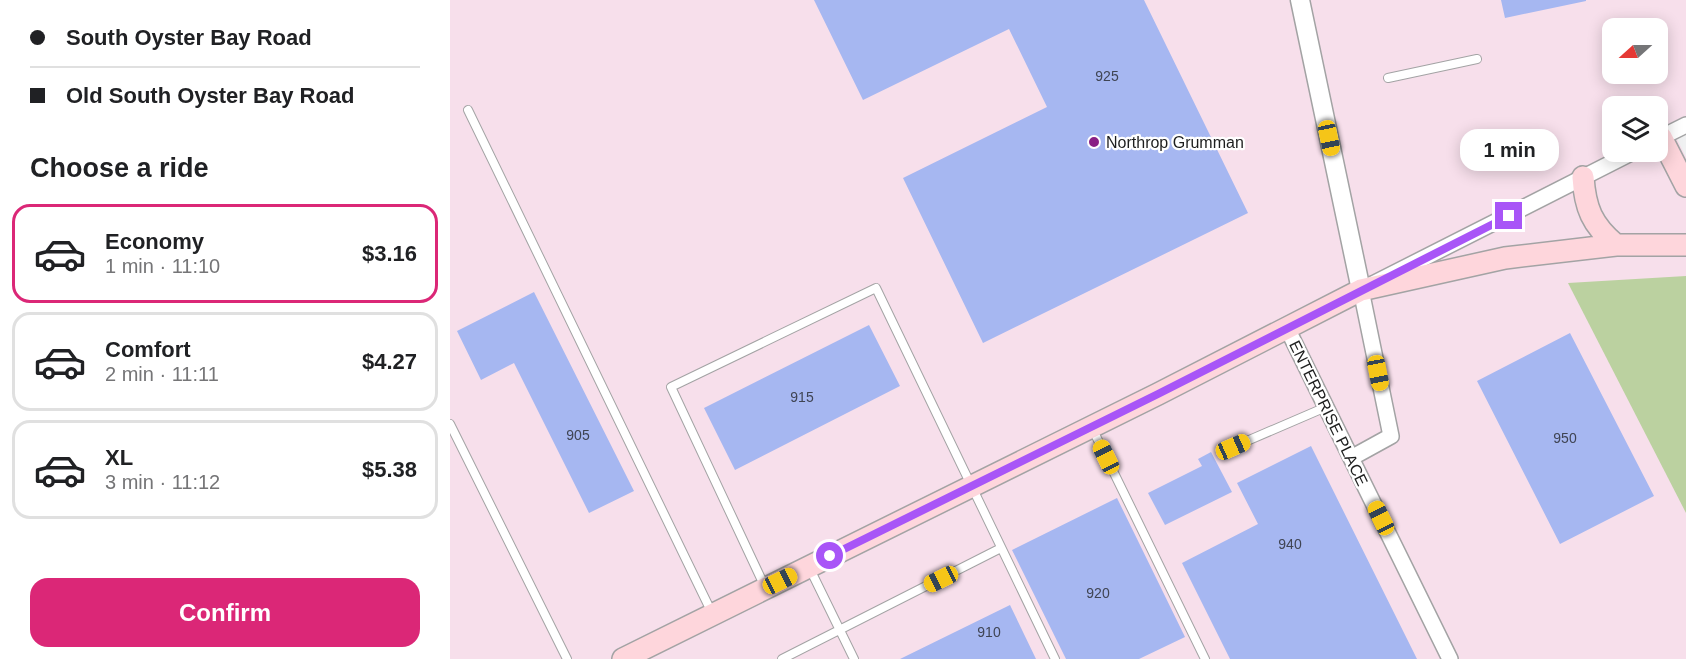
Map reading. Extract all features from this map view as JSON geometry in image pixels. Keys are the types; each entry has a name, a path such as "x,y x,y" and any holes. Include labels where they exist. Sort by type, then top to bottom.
{"main road":[{"path":"1668,153 1686,186"},
{"path":"1583,177 1584,194 1591,216 1604,235 1616,245"},
{"path":"623,659 1361,290 1504,258 1616,245 1686,245"}],"street":[{"path":"1300,0 1391,436 1351,458"},
{"path":"1668,134 1686,125"},
{"path":"1361,290 1613,162"},
{"name":"ENTERPRISE PLACE","path":"1287,328 1450,659"}],"lane":[{"path":"1388,78 1477,59"},
{"path":"468,110 713,614"},
{"path":"766,588 670,387 876,288 1056,659"},
{"path":"1233,447 1326,407"},
{"path":"450,424 567,659"},
{"path":"1091,427 1205,659"},
{"path":"782,659 1001,548"},
{"path":"809,566 854,659"}],"shaded area":[{"path":"450,0 1686,0 1686,132 1676,137 1686,157 1686,659 450,659"}],"green space":[{"path":"1686,276 1686,513 1568,283"}],"building":[{"name":"Northrop Grumman","path":"814,0 1144,0 1248,213 983,343 903,178 1047,107 1009,29 863,100"},
{"path":"1501,0 1586,0 1586,1 1505,18"},
{"path":"534,292 634,491 589,513 514,363 481,380 457,331"},
{"path":"869,325 900,386 735,470 704,408"},
{"path":"1570,333 1654,496 1560,544 1477,381"},
{"path":"1311,446 1417,659 1230,659 1182,563 1258,524 1237,483"},
{"path":"1211,452 1232,492 1165,525 1148,493 1202,466 1198,459"},
{"path":"1117,498 1185,637 1139,659 1066,659 1012,550"},
{"path":"1010,605 1036,659 900,659"}],"place":[{"name":"Northrop Grumman","path":"1094,142"}],"route":[{"path":"830,556 1158,394 1509,216"}]}
